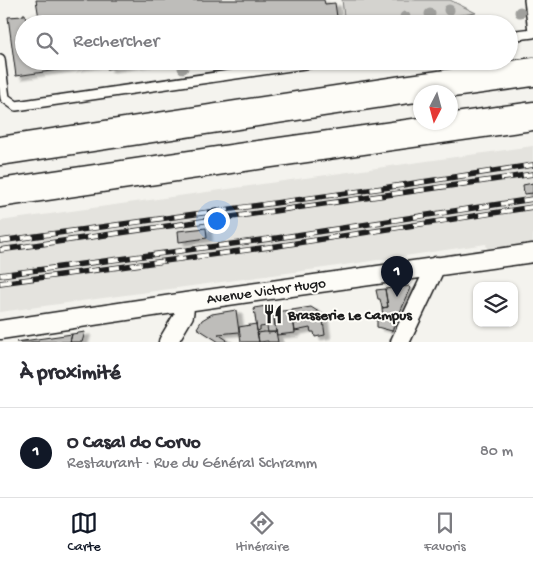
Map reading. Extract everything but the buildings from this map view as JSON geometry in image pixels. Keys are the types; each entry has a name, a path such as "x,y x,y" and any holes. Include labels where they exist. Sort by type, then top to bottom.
{"highway":[{"path":"0,151 533,72"},
{"path":"0,193 533,116"}],"street":[{"name":"Avenue Victor Hugo","path":"0,330 533,252"},
{"path":"400,342 436,266"},
{"path":"168,342 184,315 186,302"}],"lane":[{"path":"518,34 533,32 529,0"},
{"path":"0,60 5,98 16,106 262,70"}],"shaded area":[{"path":"342,0 450,0 476,13 461,15 344,15"},
{"path":"533,146 533,245 488,252 486,244 0,312 0,221"}],"railway":[{"path":"0,241 383,188 533,165"},
{"path":"0,250 533,174"},
{"path":"0,275 277,238 533,199"},
{"path":"0,283 277,246 533,207"}],"place":[{"name":"O Casal do Corvo","path":"397,297"},
{"name":"Brasserie Le Campus","path":"273,314"}]}
